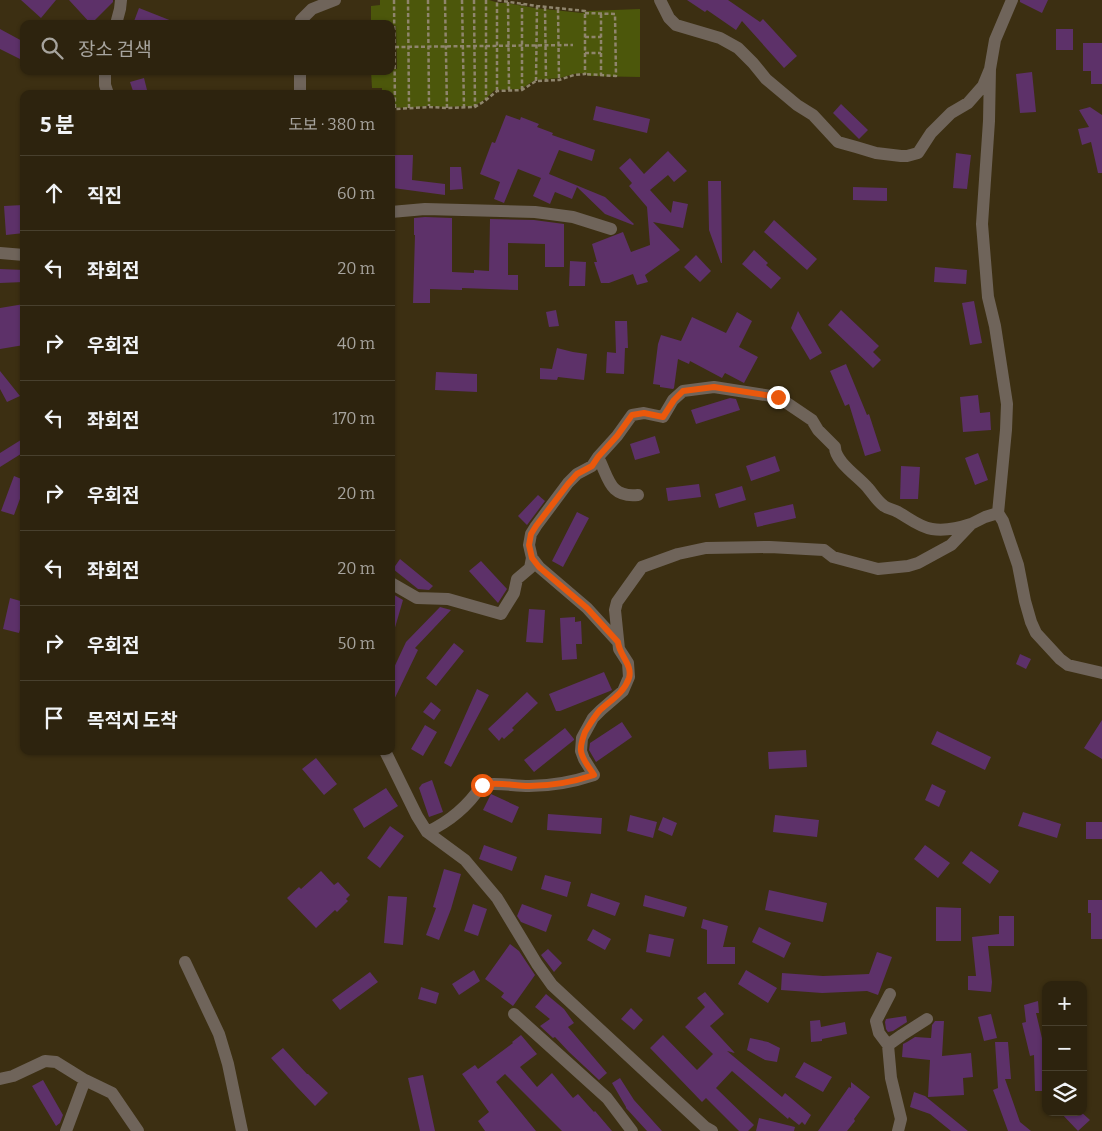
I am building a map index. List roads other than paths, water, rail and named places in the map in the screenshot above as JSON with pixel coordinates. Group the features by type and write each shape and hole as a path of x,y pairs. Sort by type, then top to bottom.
{"street":[{"path":"117,20 121,0"},
{"path":"301,20 312,9 335,0"},
{"path":"660,0 669,18 676,25 720,38 738,48 766,79 797,105 813,115 838,142 876,153 907,156 918,152 931,133 951,113 968,103 983,86 990,69"},
{"path":"1012,0 994,40 990,69 989,121 982,224 988,297 995,326 1007,404 998,513 1018,565 1025,601 1036,633 1068,666 1102,673"},
{"path":"105,75 107,90"},
{"path":"300,75 300,90"},
{"path":"395,212 426,209 535,212 573,217 611,229"},
{"path":"0,253 20,255"},
{"path":"395,585 417,598 448,599 501,614 514,593 517,579 530,568 532,558 529,545 531,534 536,526 568,484 577,474 592,466 632,415 644,413 663,417 674,400 683,391 714,387 778,397 812,420 818,430 834,447 835,453 850,472 868,488 876,500 886,508 896,510 920,526 932,529 955,529 998,513"},
{"path":"598,457 610,483 616,491 623,495 638,495"},
{"path":"428,832 455,816 472,800 482,785 490,783 529,786 552,784 573,782 594,775 581,751 582,738 593,718 623,691 629,677 628,663 619,649 615,610 616,602 642,567 678,554 706,548 770,547 824,550 833,556 878,570 918,563 951,545 971,524"},
{"path":"532,558 539,567 587,608 618,642"},
{"path":"388,755 417,816 428,832 465,860 496,898 536,964 552,985 691,1115 712,1131"},
{"path":"185,962 219,1034 228,1064 242,1131"},
{"path":"890,994 876,1021 879,1033 888,1045 891,1078 901,1119 898,1131"},
{"path":"514,1014 607,1098 632,1131"},
{"path":"888,1045 927,1019"},
{"path":"0,1079 13,1076 45,1061 56,1062 85,1080 112,1093 138,1131"},
{"path":"66,1131 85,1080"}]}
